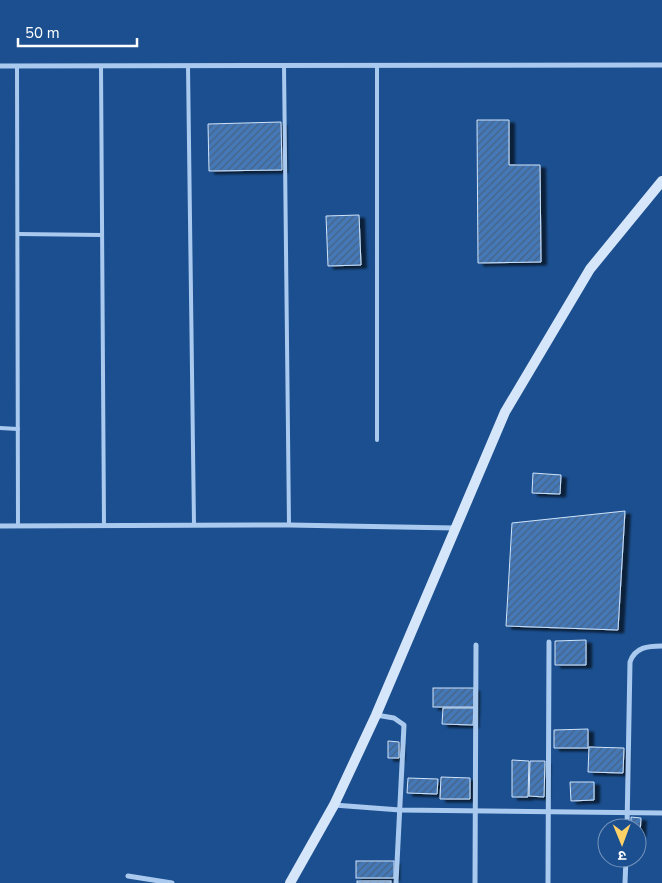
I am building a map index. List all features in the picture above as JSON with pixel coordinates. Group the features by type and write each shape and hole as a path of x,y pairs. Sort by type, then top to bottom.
{"street":[{"path":"0,66 662,65"},
{"path":"290,883 334,805 376,715 506,412 590,269 662,181"},
{"path":"0,526 289,525 456,528"},
{"path":"548,883 550,642"},
{"path":"475,883 476,644"},
{"path":"627,818 630,662 633,654 641,649 662,646"},
{"path":"376,715 394,718 404,725 396,883"},
{"path":"334,805 400,810 662,814"},
{"path":"626,868 626,883"},
{"path":"128,876 172,883"}],"lane":[{"path":"17,66 18,526"},
{"path":"101,66 104,526"},
{"path":"188,66 194,525"},
{"path":"284,66 289,525"},
{"path":"377,66 377,440"},
{"path":"18,234 102,235"},
{"path":"0,428 18,429"}],"building":[{"path":"477,120 509,120 509,165 540,165 541,262 478,263"},
{"path":"281,122 282,170 209,171 208,124"},
{"path":"359,215 361,265 328,266 326,216"},
{"path":"533,473 561,475 560,494 532,493"},
{"path":"625,511 618,630 506,626 512,523"},
{"path":"586,640 586,665 555,665 555,641"},
{"path":"433,688 474,688 474,707 433,707"},
{"path":"443,708 474,708 473,725 442,724"},
{"path":"588,729 588,748 554,748 554,730"},
{"path":"388,741 399,742 399,758 388,758"},
{"path":"589,747 624,748 623,773 588,772"},
{"path":"512,760 529,761 528,797 512,797"},
{"path":"530,761 545,761 544,797 529,796"},
{"path":"441,777 470,778 470,799 440,799"},
{"path":"408,778 438,779 437,794 407,793"},
{"path":"570,782 594,782 594,800 571,801"},
{"path":"356,861 394,861 394,878 356,878"},
{"path":"357,881 391,881 391,883 357,883"}]}
